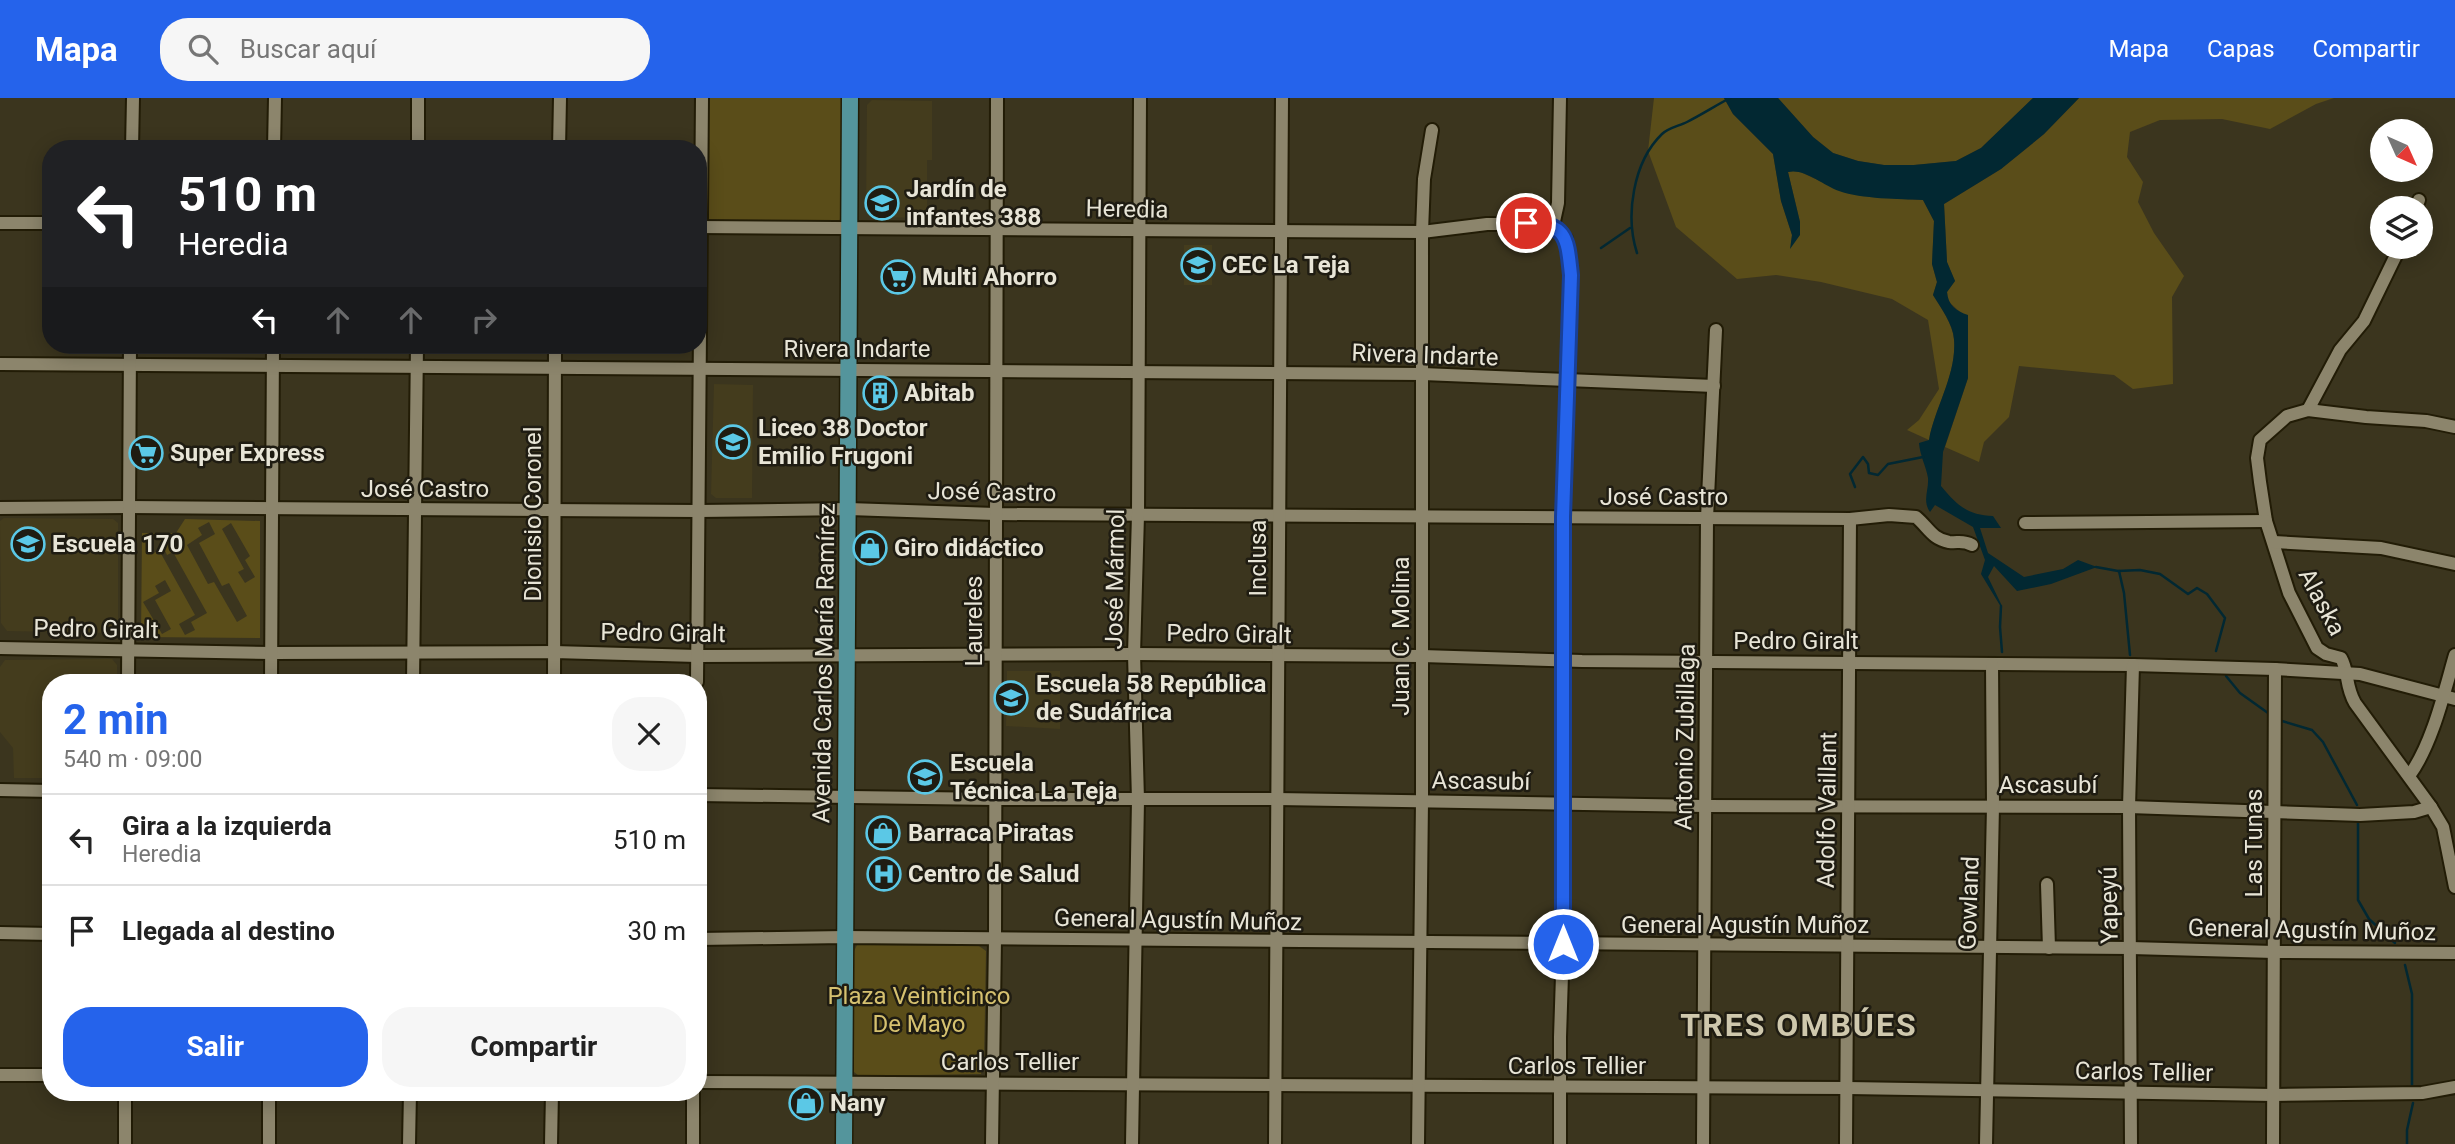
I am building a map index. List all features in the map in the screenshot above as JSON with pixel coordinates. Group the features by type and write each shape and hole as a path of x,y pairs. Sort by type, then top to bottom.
{"main road":[{"name":"Avenida Carlos María Ramírez","path":"844,1144 850,98"}],"street":[{"path":"132,140 133,98"},
{"path":"274,140 275,98"},
{"path":"418,98 418,140"},
{"path":"559,98 559,140"},
{"path":"701,140 702,98"},
{"name":"Laureles","path":"992,1144 995,939 993,799 996,98"},
{"name":"José Mármol","path":"1132,1144 1138,800 1134,654 1138,515 1140,98"},
{"name":"Inclusa","path":"1275,1144 1282,98"},
{"path":"1560,98 1558,203 1553,226 1564,235 1568,243 1571,275 1563,517 1560,1144"},
{"name":"Juan C. Molina","path":"1418,1144 1422,801 1422,232 1424,180 1429,163 1432,130"},
{"path":"0,223 42,223"},
{"name":"Heredia","path":"707,227 1422,232 1488,224 1540,223 1553,226"},
{"path":"2394,259 2364,321 2340,350 2308,410 2426,421 2455,427"},
{"name":"Antonio Zubillaga","path":"1703,1144 1707,518 1716,330"},
{"path":"128,674 130,354"},
{"path":"271,674 273,354"},
{"path":"413,674 417,354"},
{"name":"Dionisio Coronel","path":"554,674 555,354"},
{"path":"697,674 700,354"},
{"name":"Rivera Indarte","path":"0,364 1423,374 1714,386"},
{"name":"Alaska","path":"2308,410 2287,416 2260,440 2257,458 2266,522 2289,593 2314,642 2320,651 2341,658 2348,691 2355,703 2443,827 2455,887"},
{"name":"José Castro","path":"0,508 698,511 849,509 995,514 1850,519 1877,515 1910,515 1916,517 1930,534 1938,538 1950,542 1961,540 1972,545"},
{"name":"Adolfo Vaillant","path":"1846,1144 1850,519"},
{"path":"2025,523 2266,522"},
{"path":"2274,542 2381,548 2455,564"},
{"name":"Pedro Giralt","path":"0,648 271,653 554,652 697,656 1422,656 1564,660 2133,665 2275,668 2375,676 2449,697"},
{"path":"2409,776 2418,763 2449,697 2455,655"},
{"name":"Gowland","path":"1986,1144 1993,806 1992,664"},
{"name":"Yapeyú","path":"2131,1144 2129,807 2133,665"},
{"name":"Las Tunas","path":"2273,1144 2275,668"},
{"path":"0,790 42,791"},
{"name":"Ascasubí","path":"707,795 1278,799 1705,806 2129,807 2360,815 2414,812 2431,807"},
{"path":"2048,884 2049,948"},
{"path":"0,933 42,934"},
{"name":"General Agustín Muñoz","path":"707,939 845,937 2455,953"},
{"path":"0,1075 42,1075"},
{"name":"Carlos Tellier","path":"707,1082 1848,1088 2273,1094 2422,1093 2455,1087"},
{"path":"125,1101 125,1144"},
{"path":"269,1101 269,1144"},
{"path":"409,1144 410,1101"},
{"path":"551,1144 552,1101"},
{"path":"693,1101 693,1144"}],"shaded area":[{"path":"872,100 932,101 932,160 927,160 927,218 871,217 866,212 867,105"},
{"name":"CEC La Teja","path":"1184,245 1212,245 1212,285 1184,285"},
{"name":"Liceo 38 Doctor Emilio Frugoni","path":"714,384 753,385 752,498 716,498 711,494"},
{"path":"4,518 113,519 118,523 118,627 109,633 7,631 1,623 0,521"},
{"path":"112,659 117,665 117,674 42,674 42,778 14,778 13,748 0,732 0,667 5,660"},
{"path":"1007,671 1060,671 1060,729 1006,726"}],"green space":[{"path":"708,98 841,98 839,222 709,221"},
{"path":"1654,98 1724,98 1733,114 1773,154 1781,201 1792,235 1791,247 1800,222 1788,172 1797,170 1858,192 1923,200 1934,221 1932,264 1937,282 1933,295 1949,322 1954,340 1949,378 1929,440 1907,430 1919,420 1939,389 1928,320 1892,299 1821,282 1776,275 1737,279 1676,227 1648,151"},
{"path":"1778,98 2033,98 1981,148 1956,161 1884,165 1833,153 1813,137"},
{"path":"2079,98 2334,98 2316,104 2270,129 2222,119 2160,120 2130,132 2127,157 2143,182 2138,202 2154,233 2184,276 2172,297 2173,384 2133,389 2114,375 2019,366 2009,417 1984,442 1979,462 1945,447 1968,378 1960,312 1948,301 1947,292 1955,281 1947,262 1944,204 2001,169 2044,134"},
{"path":"185,519 260,521 260,638 141,637 142,533 176,533","holes":["209,522 215,534 199,543 222,586 229,583 247,616 237,622 214,582 208,584 187,545 202,535 198,528","231,523 250,556 245,560 255,577 245,583 238,572 244,569 222,529","158,536 167,555 173,552 207,613 191,622 195,630 185,635 179,624 195,615 159,550 154,553 148,542","165,580 171,591 155,600 171,629 162,634 143,602 159,593 155,586"]},
{"name":"Plaza Veinticinco De Mayo","path":"857,945 979,946 986,951 984,1062 981,1074 859,1076 854,1072 853,953"}],"water":[{"path":"1724,98 1778,98 1813,137 1833,153 1884,165 1914,165 1956,161 1981,148 2033,98 2079,98 2044,134 2001,169 1944,204 1947,262 1955,281 1947,292 1953,307 1968,315 1968,378 1943,452 1941,486 1963,508 1976,514 1993,516 2001,528 1980,528 1988,553 2024,577 2063,569 2078,560 2097,567 2051,584 2017,591 1994,566 1988,577 2001,607 1981,574 1985,560 1973,527 1935,505 1930,512 1926,504 1928,478 1919,443 1929,440 1949,378 1954,339 1949,322 1933,295 1937,282 1932,264 1934,221 1923,200 1848,194 1800,172 1788,172 1800,222 1800,235 1790,249 1792,235 1781,201 1773,154 1733,114"}],"waterway":[{"path":"1637,253 1633,238 1632,206 1638,174 1644,159 1667,130 1730,98"},
{"path":"1601,248 1630,228"},
{"path":"1855,487 1850,474 1863,457 1868,464 1869,473 1878,475 1888,464 1923,457"},
{"path":"2096,567 2160,574 2188,594 2197,588 2207,594 2225,618 2216,651"},
{"path":"2119,571 2124,593 2130,655"},
{"path":"2001,606 2002,652"},
{"path":"2226,676 2240,693 2268,713"},
{"path":"2282,721 2312,730 2323,742 2357,805"},
{"path":"2358,821 2358,900 2369,919 2395,943"},
{"path":"2405,965 2412,994 2412,1087"},
{"path":"2407,1144 2413,1103"}],"place":[{"name":"Jardín de infantes 388","path":"882,203"},
{"name":"CEC La Teja","path":"1198,265"},
{"name":"Multi Ahorro","path":"898,277"},
{"name":"Abitab","path":"880,393"},
{"name":"Liceo 38 Doctor Emilio Frugoni","path":"733,442"},
{"name":"Super Express","path":"146,453"},
{"name":"Escuela 170","path":"28,544"},
{"name":"Giro didáctico","path":"870,548"},
{"name":"Escuela 58 República de Sudáfrica","path":"1011,698"},
{"name":"Escuela Técnica La Teja","path":"925,777"},
{"name":"Barraca Piratas","path":"883,833"},
{"name":"Centro de Salud","path":"884,874"},
{"name":"Nany","path":"806,1103"}],"district":[{"name":"TRES OMBÚES","path":"1799,1025"}],"route":[{"path":"1526,223 1547,224 1564,235 1568,243 1571,275 1563,517 1563,944"}]}
